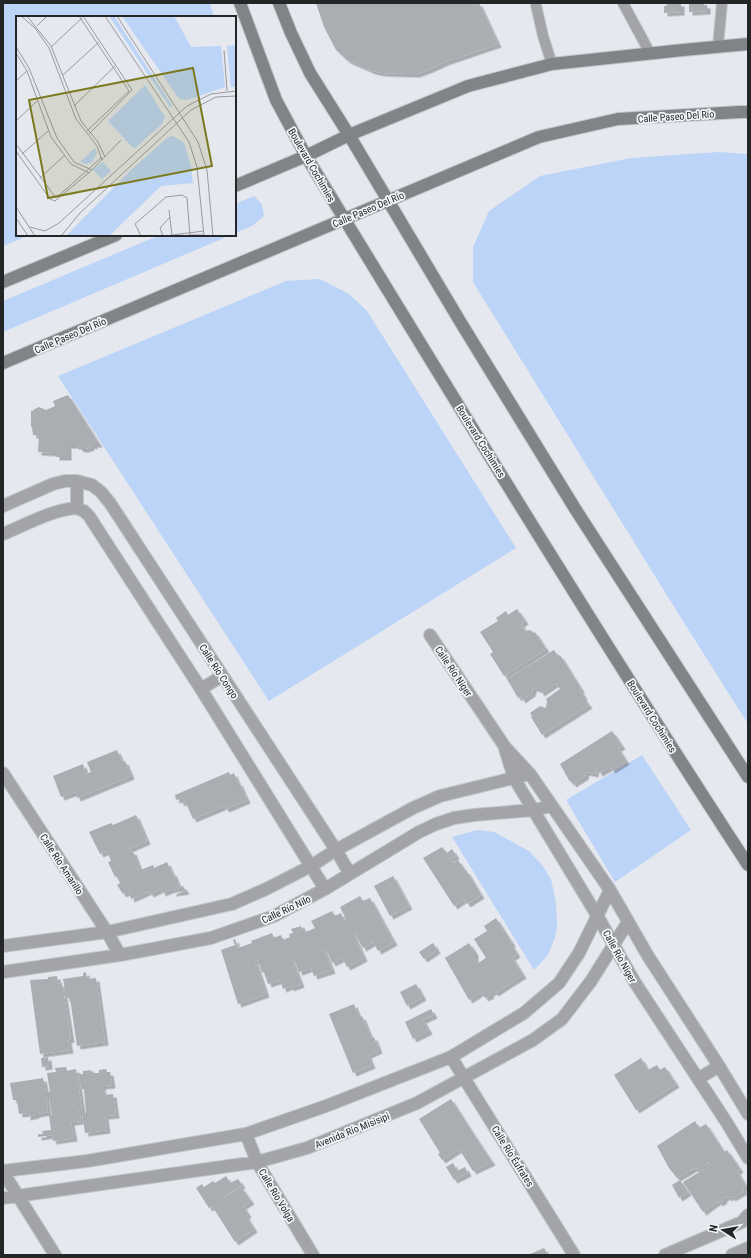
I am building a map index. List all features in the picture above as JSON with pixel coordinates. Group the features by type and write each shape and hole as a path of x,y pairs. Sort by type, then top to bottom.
{"main road":[{"name":"Boulevard Cochimies","path":"240,3 276,100 306,156 524,511 691,778 748,865"},
{"path":"280,3 291,33 310,73 350,135 461,323 570,500 748,777"},
{"path":"236,186 306,156 350,135 468,86 552,64 748,44"},
{"name":"Calle Paseo Del Río","path":"3,363 539,137 618,119 748,112"},
{"path":"3,282 114,236"}],"street":[{"path":"3,506 53,484 65,481 77,481 77,508"},
{"name":"Calle Río Congo","path":"77,481 92,485 101,492 110,503 336,850 350,874"},
{"path":"3,534 57,511 68,508 77,508 84,511 89,516 201,689 325,889"},
{"name":"Calle Río Niger","path":"430,635 505,747 530,774 610,890 648,956 748,1114"},
{"path":"201,689 222,676"},
{"name":"Calle Río Niger","path":"505,747 514,778 598,916 634,981 727,1123 748,1158"},
{"name":"Calle Río Amarillo","path":"3,773 107,932 120,955"},
{"path":"3,946 107,932 232,904 266,889 311,866 336,850 413,808 440,796 530,774"},
{"name":"Calle Río Nilo","path":"3,972 120,955 211,938 274,916 325,889 419,832 436,824 454,818 533,810 552,806"},
{"path":"55,1255 3,1172 87,1161 246,1134 326,1106 451,1056 524,1013 559,983 579,953 610,890"},
{"name":"Avenida Río Misisipi","path":"3,1198 257,1162 314,1145 417,1104 533,1040 562,1019 591,981 628,922"},
{"name":"Calle Río Éufrates","path":"451,1056 574,1255"},
{"path":"698,1079 719,1066"},
{"name":"Calle Río Volga","path":"246,1134 257,1162 313,1255"},
{"path":"665,1255 742,1222 748,1215"},
{"path":"732,1255 748,1248"}],"lane":[{"path":"623,3 650,53"},
{"path":"718,46 722,3"},
{"path":"536,5 543,36 552,64"}],"shaded area":[{"path":"3,3 210,3 214,16 16,16 16,236 28,236 3,246"},
{"path":"719,152 748,154 748,724 473,282 473,247 489,211 540,176 631,158"},
{"path":"254,196 262,204 264,216 252,226 236,233 236,204"},
{"path":"158,236 229,236 3,332 3,301"},
{"path":"320,279 349,294 367,311 516,548 269,701 58,376 286,281"},
{"path":"642,755 691,830 615,882 566,800"},
{"path":"477,830 494,832 529,851 542,865 551,879 556,903 557,928 548,955 534,970 452,837"}],"building":[{"path":"316,3 479,3 498,44 445,62 416,74 382,73 372,71 347,60 336,50 324,27"},
{"path":"666,3 681,3 681,12 664,13 664,6 667,6"},
{"path":"689,3 704,3 704,5 707,5 707,11 689,12"},
{"path":"68,395 99,444 94,444 94,446 91,445 91,447 85,449 81,449 75,445 68,445 68,457 56,457 56,453 38,452 39,435 33,435 31,427 31,411 39,407 46,410 55,406 53,401"},
{"path":"517,609 525,621 521,624 525,631 530,630 534,633 535,632 546,649 504,676 490,654 493,652 480,632 498,621 496,618 506,611 508,615"},
{"path":"554,650 558,656 560,655 589,705 542,735 530,713 540,706 546,708 546,699 560,689 556,683 541,693 539,689 533,688 532,693 522,700 520,696 518,698 507,679"},
{"path":"612,731 622,746 618,748 626,761 612,770 610,767 599,773 596,767 595,774 586,772 585,776 573,784 571,781 570,782 560,764"},
{"path":"117,750 122,762 125,761 131,776 77,798 75,792 61,797 53,776 83,764 86,774 91,772 87,762"},
{"path":"229,772 230,775 234,773 247,800 226,809 224,806 193,819 185,801 181,803 179,799 176,800 175,795"},
{"path":"136,815 147,841 129,849 130,852 133,851 139,867 137,868 138,871 153,865 154,868 167,862 179,886 162,893 161,889 150,894 149,891 131,899 129,891 123,894 117,885 120,883 117,876 115,877 108,862 111,861 107,851 100,854 89,832 111,823 113,825"},
{"path":"442,847 447,853 452,849 456,856 450,859 453,863 458,860 481,895 467,904 464,899 454,906 423,858"},
{"path":"393,876 409,906 390,916 374,886"},
{"path":"183,886 186,891 173,893 173,891"},
{"path":"360,896 363,901 370,898 394,942 378,951 373,942 363,948 355,934 354,935 364,958 347,967 342,958 332,963 326,949 324,950 332,970 314,976 311,968 299,972 294,959 292,960 301,984 283,989 280,980 268,984 264,972 262,973 258,960 255,961 266,994 238,1004 221,950 235,945 233,940 235,939 238,948 272,933 274,938 281,935 285,941 285,939 290,937 289,934 293,933 291,929 301,926 302,929 304,927 306,932 315,928 311,921 332,911 335,916 341,913 344,920 346,919 340,907"},
{"path":"496,918 512,943 511,944 517,954 512,957 523,975 495,993 494,991 490,993 491,995 485,998 481,992 469,1000 445,958 469,943 475,952 475,958 478,963 486,958 474,939 487,931 484,926"},
{"path":"433,943 437,950 424,959 419,952"},
{"path":"86,972 87,979 96,978 105,1042 77,1046 70,998 66,998 63,979 83,976 83,973"},
{"path":"57,976 58,984 62,983 71,1039 68,1040 70,1050 40,1054 30,980 48,979 48,977"},
{"path":"416,984 423,997 407,1006 400,992"},
{"path":"354,1004 359,1017 362,1016 371,1038 374,1037 379,1050 368,1055 372,1065 353,1073 329,1014"},
{"path":"431,1009 434,1015 423,1020 429,1031 413,1039 405,1022"},
{"path":"48,1057 49,1066 42,1067 41,1058"},
{"path":"641,1058 648,1070 657,1065 660,1070 665,1067 676,1084 636,1110 614,1075"},
{"path":"66,1067 67,1071 76,1069 82,1110 79,1110 81,1121 71,1122 74,1138 53,1141 52,1135 38,1137 38,1134 43,1134 42,1131 51,1130 49,1115 52,1115 49,1097 46,1097 48,1112 27,1117 27,1113 19,1114 17,1100 13,1100 10,1083 43,1078 46,1092 50,1092 47,1073 56,1072 55,1068"},
{"path":"106,1069 107,1072 110,1072 112,1085 102,1086 103,1091 105,1095 113,1094 116,1115 105,1116 107,1130 85,1133 82,1113 86,1113 84,1089 81,1089 79,1074 83,1074 83,1071 91,1070 91,1072 93,1071 94,1073 99,1073 99,1070"},
{"path":"451,1099 492,1162 473,1171 459,1149 442,1160 438,1154 440,1153 419,1119"},
{"path":"695,1121 699,1128 706,1124 724,1152 727,1150 740,1169 737,1171 746,1186 743,1188 744,1191 732,1198 731,1196 728,1198 727,1196 723,1199 724,1200 719,1203 718,1201 703,1212 683,1182 711,1165 709,1162 696,1170 694,1168 677,1178 669,1168 657,1146"},
{"path":"453,1163 457,1171 465,1167 468,1173 454,1180 446,1167"},
{"path":"226,1176 230,1183 238,1179 242,1185 225,1197 241,1187 251,1201 243,1206 248,1214 246,1216 254,1229 235,1242 212,1206 209,1208 196,1188 202,1184 204,1187 213,1181 215,1183"},
{"path":"680,1180 688,1192 679,1198 672,1185"},
{"path":"544,1248 548,1255 528,1255"}]}
